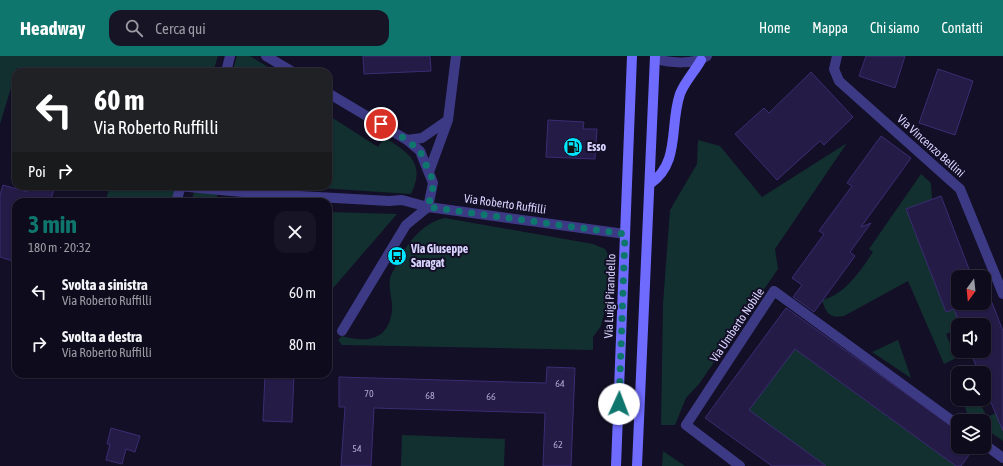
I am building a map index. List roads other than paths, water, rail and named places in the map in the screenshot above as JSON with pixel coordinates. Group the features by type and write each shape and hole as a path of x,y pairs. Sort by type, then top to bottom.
{"main road":[{"name":"Via Luigi Pirandello","path":"616,466 632,56"},
{"path":"638,466 655,57"},
{"path":"650,184 669,163 673,147 675,113 681,93 704,58"}],"street":[{"path":"227,68 230,56"},
{"path":"266,56 286,68"},
{"path":"429,172 448,120 456,56"},
{"name":"Via Vincenzo Bellini","path":"837,56 834,69 839,81 960,189 1003,294"},
{"path":"655,57 668,62 704,58"},
{"path":"332,95 407,140 420,151 434,183 428,207 406,225 342,331"},
{"path":"407,140 422,138 448,120"},
{"path":"235,190 374,200 402,200 428,207"},
{"name":"Via Roberto Ruffilli","path":"428,207 625,234"},
{"name":"Via Umberto Nobile","path":"740,466 686,425 774,291 951,420"},
{"path":"991,449 1003,458"}],"place":[{"name":"Esso","path":"573,147"},
{"name":"Via Giuseppe Saragat","path":"397,256"}]}
